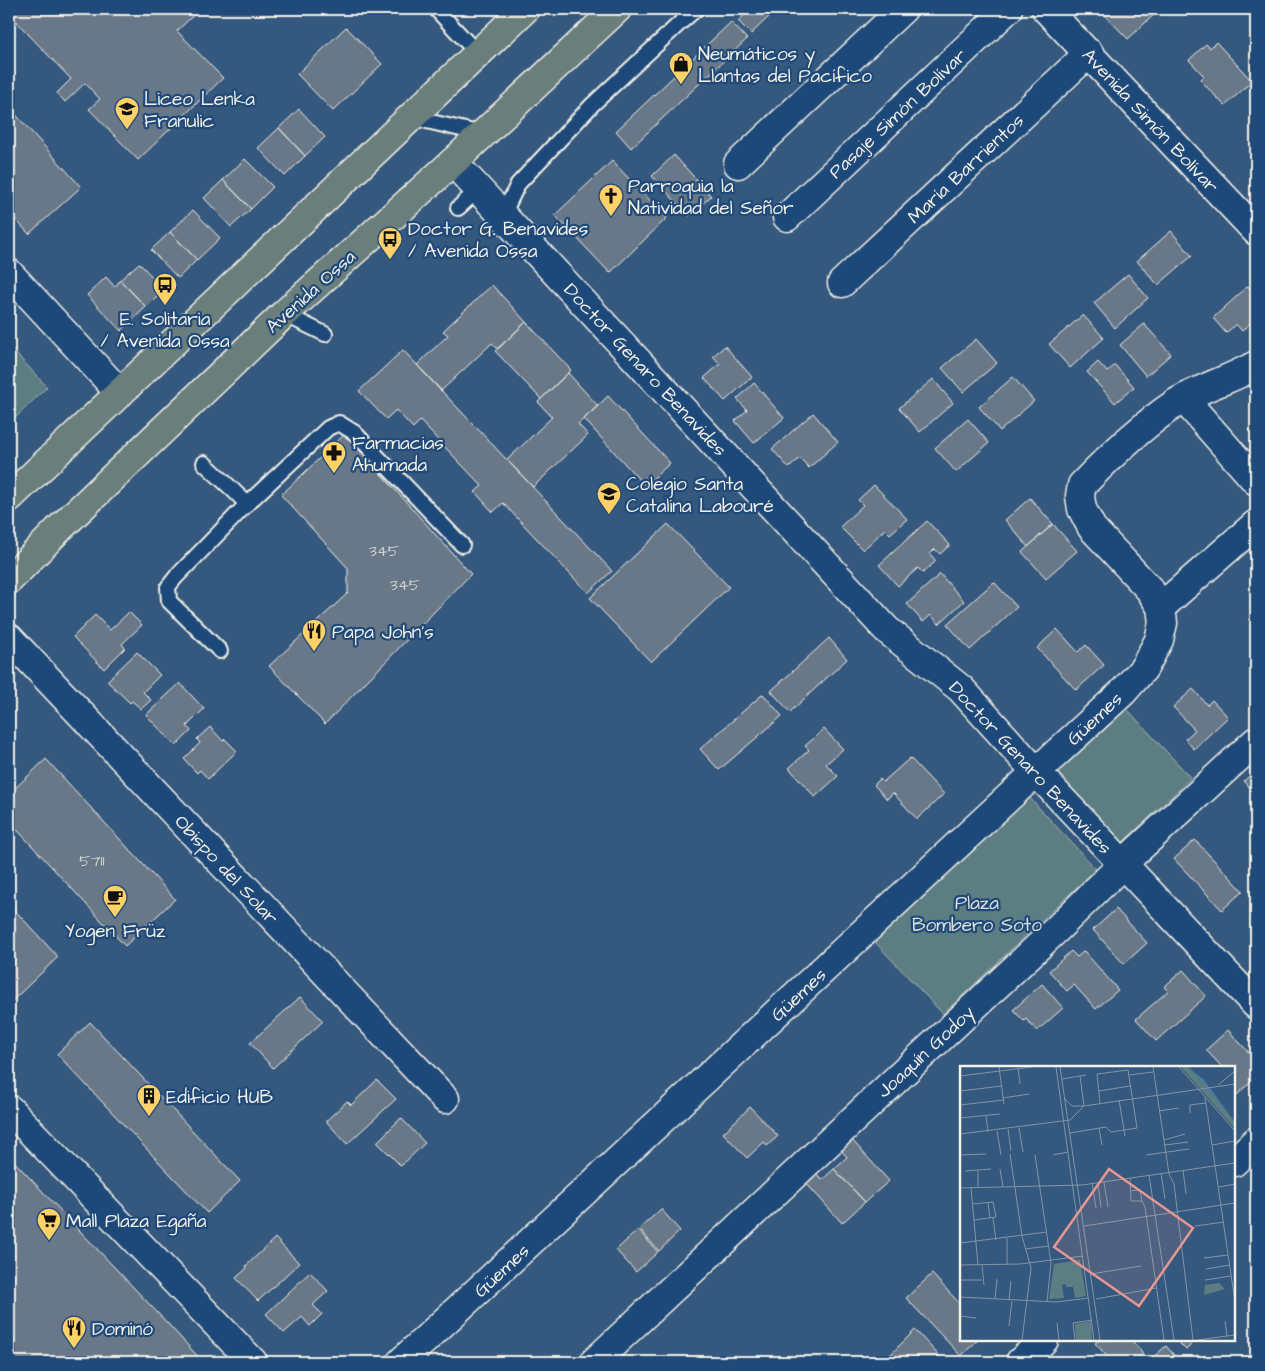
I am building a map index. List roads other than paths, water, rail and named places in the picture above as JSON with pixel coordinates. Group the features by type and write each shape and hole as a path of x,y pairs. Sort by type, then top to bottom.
{"main road":[{"path":"9,498 524,9"},
{"name":"Avenida Ossa","path":"9,580 284,314 453,162 617,9"}],"street":[{"path":"738,164 903,9"},
{"name":"Pasaje Simón Bolívar","path":"787,217 1008,9"},
{"name":"Avenida Simón Bolívar","path":"1046,9 1256,231"},
{"name":"María Barrientos","path":"842,283 1089,53"},
{"name":"Doctor Genaro Benavides","path":"453,162 887,630 961,689 1036,772 1256,1005"},
{"path":"9,273 120,394"},
{"path":"1256,365 1184,399 1146,425 1092,474 1082,485 1080,496 1082,509 1092,528 1150,590 1161,607 1256,524"},
{"path":"1184,399 1256,481"},
{"name":"Güemes","path":"401,1362 1122,692 1144,668 1159,640 1163,623 1161,607"},
{"name":"Obispo del Solar","path":"9,638 445,1099"},
{"name":"Joaquín Godoy","path":"594,1362 1256,741"},
{"path":"9,1109 253,1362"},
{"path":"1235,1161 1256,1141"},
{"path":"1020,1362 1043,1341"}],"lane":[{"path":"436,9 477,53"},
{"path":"503,215 518,184 592,105 696,9"},
{"path":"409,117 482,134"},
{"path":"458,208 479,188"},
{"path":"284,314 325,334"},
{"path":"220,651 169,601 168,587 247,504 328,428 339,423 355,433 462,545"},
{"path":"204,462 247,504"}],"place":[{"name":"Neumáticos y Llantas del Pacífico","path":"681,85"},
{"name":"Liceo Lenka Franulic","path":"127,130"},
{"name":"Parroquia la Natividad del Señor","path":"611,217"},
{"name":"Doctor G. Benavides / Avenida Ossa","path":"390,260"},
{"name":"E. Solitaria / Avenida Ossa","path":"165,306"},
{"name":"Farmacias Ahumada","path":"334,474"},
{"name":"Colegio Santa Catalina Labouré","path":"609,515"},
{"name":"Papa John's","path":"314,652"},
{"name":"Yogen Früz","path":"115,918"},
{"name":"Edificio HUB","path":"149,1117"},
{"name":"Mall Plaza Egaña","path":"49,1241"},
{"name":"Dominó","path":"74,1349"}],"park label":[{"name":"Plaza Bombero Soto","path":"977,913"}]}
